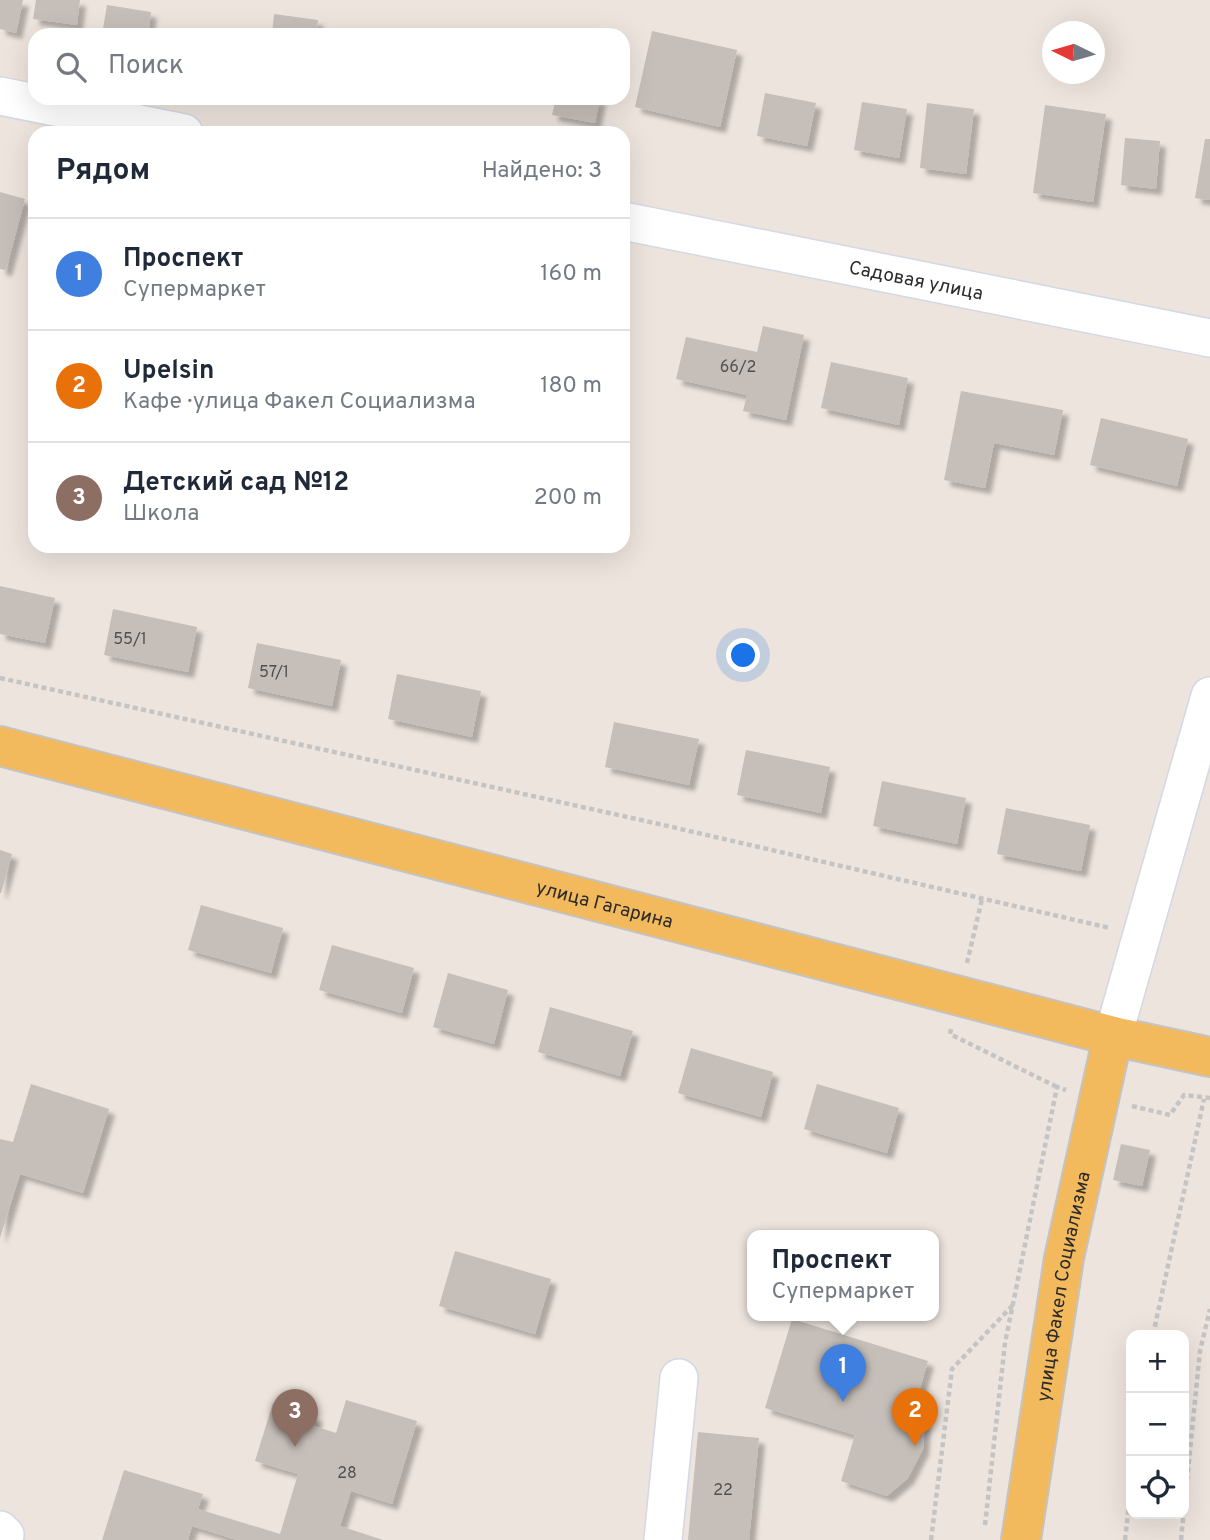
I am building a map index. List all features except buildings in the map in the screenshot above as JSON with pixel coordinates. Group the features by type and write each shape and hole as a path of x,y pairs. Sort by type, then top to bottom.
{"main road":[{"name":"улица Гагарина","path":"0,746 1114,1036 1210,1057"},
{"name":"улица Факел Социализма","path":"1021,1540 1064,1258 1114,1036"}],"lane":[{"path":"0,96 28,102"},
{"path":"45,105 149,126"},
{"name":"Садовая улица","path":"630,222 1210,338"},
{"path":"1114,1036 1210,696"},
{"path":"663,1540 679,1378"},
{"path":"0,1530 5,1535 4,1540"}],"path":[{"path":"0,678 659,824 1142,936"},
{"path":"950,1034 1057,1087"},
{"path":"1154,1330 1204,1099"},
{"path":"931,1540 952,1369 1013,1304"},
{"path":"1181,1540 1200,1351 1210,1309"},
{"path":"1125,1540 1127,1519"}],"place":[{"name":"Проспект","path":"843,1402"},
{"name":"Upelsin","path":"915,1446"},
{"name":"Детский сад №12","path":"295,1447"}]}
